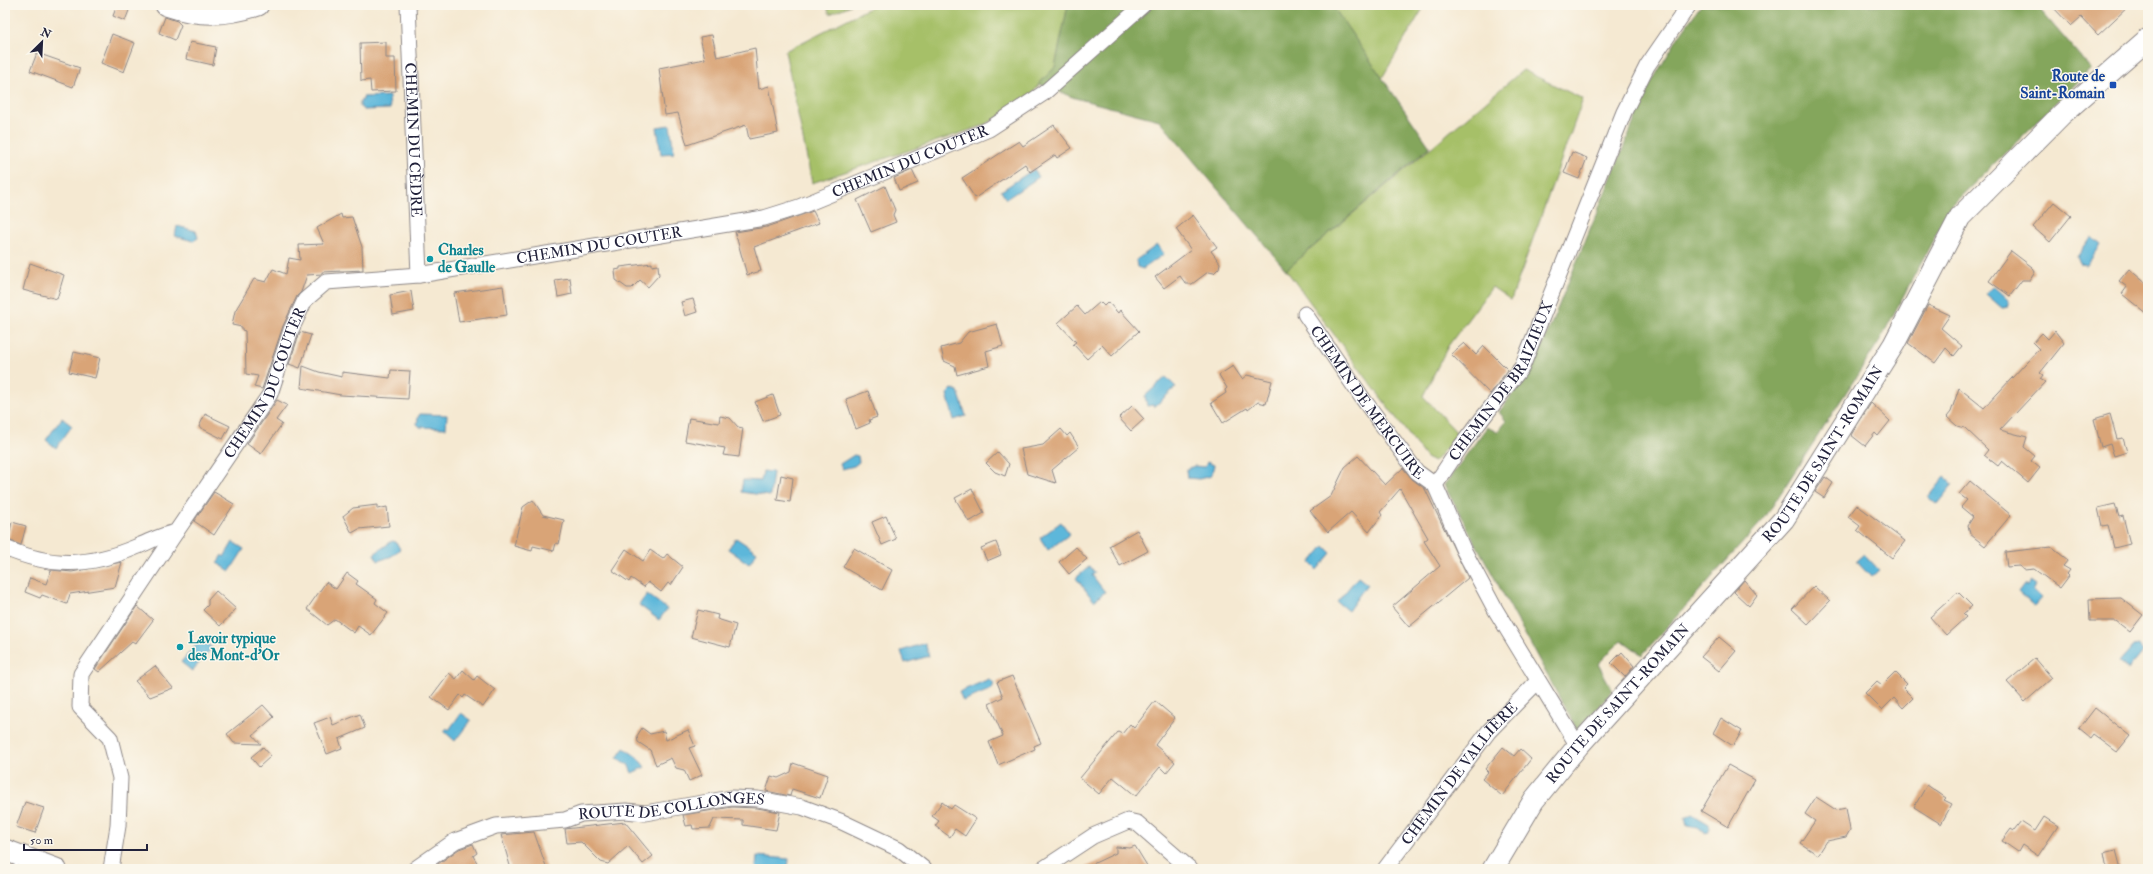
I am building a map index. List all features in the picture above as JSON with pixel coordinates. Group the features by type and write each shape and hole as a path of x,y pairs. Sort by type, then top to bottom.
{"main road":[{"path":"166,5 186,11 219,15 258,5"},
{"name":"ROUTE DE SAINT-ROMAIN","path":"1493,869 1534,800 1578,746 1784,519 1894,344 1960,217 2062,114 2148,39"},
{"path":"5,850 56,869"}],"street":[{"name":"CHEMIN DU CÈDRE","path":"408,5 419,275"},
{"name":"CHEMIN DE BRAIZIEUX","path":"1435,485 1461,446 1522,367 1624,112 1648,66 1689,5"},
{"name":"CHEMIN DU COUTER","path":"111,869 118,826 120,778 110,738 80,707 81,674 270,394 290,330 304,300 326,282 419,275 764,218 799,207 989,129 1044,93 1143,6"},
{"name":"CHEMIN DE MERCUIRE","path":"1305,314 1363,399 1417,472 1435,485"},
{"path":"1435,485 1463,549 1538,681 1578,746"},
{"path":"5,548 28,558 54,562 94,562 137,547 160,535 176,532"},
{"name":"CHEMIN DE VALLIÈRE","path":"1385,869 1489,731 1538,681"},
{"name":"ROUTE DE COLLONGES","path":"415,869 455,841 496,826 564,820 581,814 626,811 645,813 731,798 758,800 802,807 840,821 899,848 924,869"},
{"path":"1043,869 1093,836 1128,821 1137,823 1190,869"}],"green space":[{"path":"826,5 851,5 830,14"},
{"path":"875,5 1068,5 1055,67 1039,84 1030,98 985,125 812,183 785,51"},
{"path":"1068,5 1332,5 1430,147 1286,270 1159,120 1075,98 1039,84 1055,67"},
{"path":"1332,5 1425,5 1382,78"},
{"path":"1701,5 2036,5 2091,69 1951,206 1880,340 1764,519 1642,655 1622,640 1598,664 1613,691 1577,730 1444,485 1487,427 1497,432 1506,421 1499,412 1534,366 1652,81 1679,36"},
{"path":"1523,70 1583,99 1511,300 1492,287 1448,346 1423,396 1458,434 1434,462 1426,458 1286,270"}],"water":[{"path":"389,96 390,109 364,110 360,107 360,101 363,100 363,97"},
{"path":"670,125 674,153 661,154 657,127"},
{"path":"1034,169 1039,177 1006,199 1001,191"},
{"path":"177,226 196,231 198,238 193,241 175,236"},
{"path":"2091,237 2101,245 2087,265 2080,264 2077,257"},
{"path":"1157,245 1164,254 1143,269 1137,267 1136,260"},
{"path":"1994,286 2009,300 2007,307 2002,308 1986,294"},
{"path":"1166,377 1176,387 1154,407 1153,405 1147,406 1145,396"},
{"path":"952,389 958,391 966,416 954,420 947,394"},
{"path":"420,414 447,415 446,428 420,427 417,424"},
{"path":"62,418 72,426 56,448 46,440"},
{"path":"854,455 858,456 859,462 854,466 842,469 840,464"},
{"path":"1207,462 1214,465 1211,476 1199,479 1187,478 1186,470 1194,466 1205,467"},
{"path":"763,471 773,472 770,496 741,492 743,480 761,481"},
{"path":"1945,477 1953,484 1937,504 1929,497"},
{"path":"1061,522 1070,534 1048,550 1040,538"},
{"path":"736,538 757,552 749,564 728,549"},
{"path":"392,541 396,542 400,549 392,556 378,561 374,554"},
{"path":"233,542 244,549 230,571 217,563 222,555 224,557"},
{"path":"1324,546 1331,553 1317,570 1310,563"},
{"path":"1864,554 1879,570 1871,577 1856,561"},
{"path":"1090,566 1095,573 1092,575 1105,592 1094,601 1076,578"},
{"path":"1358,577 1367,584 1348,611 1337,602"},
{"path":"2030,582 2036,586 2033,591 2041,598 2034,606 2018,592 2024,584 2027,586"},
{"path":"647,594 667,609 659,620 639,605"},
{"path":"202,639 212,648 192,671 181,662"},
{"path":"925,643 929,656 905,663 901,651"},
{"path":"2139,645 2143,652 2128,670 2119,663 2134,646"},
{"path":"989,679 994,683 992,689 963,701 959,692"},
{"path":"461,713 471,720 455,741 444,731 447,728 449,730"},
{"path":"624,748 637,757 645,767 632,773 628,764 617,758"},
{"path":"1692,814 1709,824 1709,832 1704,833 1698,828 1687,826 1685,818"},
{"path":"757,856 789,859 788,869 758,869 756,867"}],"building":[{"path":"117,5 131,5 125,21 113,16"},
{"path":"2051,5 2130,5 2098,35 2081,17 2071,26"},
{"path":"165,17 177,21 181,25 175,40 159,33"},
{"path":"112,34 135,43 124,72 101,63"},
{"path":"712,35 717,57 755,48 759,89 769,86 778,133 749,139 746,125 687,145 678,113 665,115 659,68 705,59 700,37"},
{"path":"190,42 216,47 213,65 186,59"},
{"path":"386,42 386,58 395,58 396,91 371,92 370,80 361,81 360,43"},
{"path":"37,53 80,68 73,87 30,71"},
{"path":"1054,125 1072,148 1057,158 1055,155 1030,172 1025,164 975,198 962,178 1019,141 1023,146"},
{"path":"1572,152 1587,158 1579,179 1564,173"},
{"path":"912,170 918,183 899,191 894,178"},
{"path":"885,186 895,210 893,215 896,222 871,232 857,200"},
{"path":"2054,202 2071,216 2050,242 2033,227"},
{"path":"813,211 819,223 754,247 761,271 747,275 735,232 767,227"},
{"path":"341,214 342,218 352,217 362,247 363,270 322,272 322,274 307,275 301,292 297,296 283,326 262,389 254,387 258,376 246,374 245,331 242,330 242,327 232,325 235,311 254,279 266,282 273,269 286,274 289,258 300,260 299,245 324,244 317,228"},
{"path":"1193,215 1217,247 1211,251 1220,263 1219,268 1214,273 1208,272 1192,284 1186,284 1180,276 1164,288 1155,277 1191,250 1176,229"},
{"path":"2011,251 2032,267 2035,272 2030,280 2022,280 2010,296 1989,281"},
{"path":"30,263 64,275 57,299 23,290"},
{"path":"652,263 652,266 658,265 659,275 648,287 640,280 632,288 627,288 616,280 615,270 620,269 620,267"},
{"path":"2129,269 2148,285 2148,315 2122,294 2127,287 2119,281"},
{"path":"570,278 572,294 558,297 555,280"},
{"path":"503,286 507,315 459,322 454,293"},
{"path":"411,291 414,311 393,315 390,295"},
{"path":"693,299 697,312 685,316 681,302"},
{"path":"1100,302 1104,306 1108,302 1118,313 1120,310 1139,331 1112,356 1102,345 1087,359 1073,344 1076,342 1058,323 1077,306 1085,315"},
{"path":"1928,305 1950,315 1941,328 1962,346 1954,356 1946,348 1935,363 1908,343"},
{"path":"997,324 1003,346 986,351 989,366 957,375 955,366 944,361 941,348 959,343 968,332"},
{"path":"2055,331 2064,343 2040,373 2043,375 2040,379 2045,382 2000,430 2027,437 2024,447 2035,456 2031,461 2040,468 2028,483 2002,461 1998,466 1984,455 1988,450 1965,428 1957,426 1947,417 1951,412 1959,388 1984,408 2039,349 2033,343 2042,333 2048,339"},
{"path":"300,332 311,335 300,368 289,364"},
{"path":"1464,343 1476,355 1484,346 1508,370 1490,394 1451,354"},
{"path":"74,352 100,358 95,378 69,372"},
{"path":"303,366 319,372 342,377 342,372 390,378 391,370 410,371 408,399 341,395 301,388"},
{"path":"1233,366 1242,379 1247,375 1272,381 1266,404 1258,402 1248,410 1247,408 1223,423 1211,403 1226,393 1225,390 1227,388 1219,375"},
{"path":"868,391 877,417 869,420 870,423 856,429 846,399"},
{"path":"773,395 780,415 763,421 755,402"},
{"path":"277,400 287,405 276,420 282,424 261,454 247,444"},
{"path":"1871,403 1890,421 1878,436 1875,433 1865,446 1851,435"},
{"path":"1132,406 1144,419 1131,431 1119,418"},
{"path":"205,414 230,426 223,439 199,427"},
{"path":"2110,414 2117,439 2123,438 2127,452 2114,456 2110,444 2101,447 2094,419"},
{"path":"720,416 730,418 738,427 743,428 739,457 723,455 725,448 685,441 689,418 719,423"},
{"path":"1061,429 1067,436 1070,433 1079,447 1052,470 1056,483 1027,474 1021,449 1043,445"},
{"path":"998,452 1009,464 1005,476 995,472 986,463"},
{"path":"1358,456 1385,485 1403,468 1412,479 1425,489 1468,578 1409,627 1392,607 1440,566 1424,541 1428,538 1400,489 1380,512 1382,515 1369,532 1351,512 1328,532 1310,511 1331,496 1345,467"},
{"path":"781,475 793,478 790,502 777,500"},
{"path":"1825,477 1833,483 1824,498 1815,492"},
{"path":"1970,481 2011,515 1985,546 1970,534 1968,525 1973,517 1961,507 1967,500 1959,494"},
{"path":"972,489 984,513 969,522 955,498"},
{"path":"214,492 234,504 214,535 194,521"},
{"path":"533,500 543,515 564,520 559,544 556,543 554,551 533,546 532,551 514,546 523,507"},
{"path":"2115,504 2119,517 2123,516 2130,544 2114,548 2108,525 2102,526 2098,508"},
{"path":"377,505 377,509 387,507 389,526 359,529 352,533 343,516 353,508"},
{"path":"1857,505 1905,541 1892,558 1857,530 1860,526 1848,517"},
{"path":"886,516 896,539 882,545 872,522"},
{"path":"12,522 26,526 21,545 8,540"},
{"path":"1137,530 1148,551 1120,566 1109,546"},
{"path":"996,542 1001,555 987,561 981,548"},
{"path":"1076,547 1087,559 1069,574 1059,562"},
{"path":"2051,547 2068,560 2063,566 2070,570 2067,574 2069,576 2060,588 2034,569 2024,570 2019,566 2007,567 2005,552"},
{"path":"854,548 892,570 882,590 843,567"},
{"path":"626,549 643,561 650,550 663,559 667,554 683,567 671,585 668,583 661,592 648,582 644,587 631,578 629,582 612,570"},
{"path":"122,562 115,587 70,594 67,604 42,595 40,598 25,592 30,578 46,584 51,570 72,572"},
{"path":"347,573 358,581 356,584 377,599 375,603 388,613 371,635 358,626 354,633 335,619 327,625 307,609 326,582 336,589"},
{"path":"1744,580 1757,595 1749,606 1734,592"},
{"path":"1814,586 1830,601 1808,624 1792,609"},
{"path":"216,591 236,609 220,626 203,610 208,605 208,600"},
{"path":"1958,592 1972,606 1963,614 1966,617 1946,635 1930,617"},
{"path":"2121,598 2143,615 2130,632 2116,621 2090,621 2089,599"},
{"path":"137,606 153,620 135,644 132,642 99,672 95,669"},
{"path":"698,610 718,615 717,619 736,625 730,647 691,637"},
{"path":"1719,637 1736,651 1719,671 1701,657"},
{"path":"1622,652 1634,666 1625,677 1611,663"},
{"path":"2035,658 2052,678 2025,702 2007,682"},
{"path":"155,666 173,688 150,697 135,681"},
{"path":"463,670 474,680 477,676 495,690 483,707 465,695 463,698 460,695 449,710 431,697 449,673 456,679"},
{"path":"1895,672 1907,684 1903,688 1913,698 1903,708 1894,698 1882,710 1865,693 1877,681 1882,685"},
{"path":"1012,676 1041,743 1034,746 1035,749 998,765 989,742 1003,736 989,704 1003,697 997,682"},
{"path":"1155,701 1175,718 1155,745 1175,762 1166,773 1160,767 1136,796 1113,777 1099,794 1080,778 1118,732 1122,734 1130,724 1134,728"},
{"path":"263,705 274,717 253,735 261,744 234,743 227,734"},
{"path":"2095,708 2130,736 2117,752 2093,734 2090,738 2079,729"},
{"path":"360,714 365,728 339,739 342,748 327,754 314,723 330,717 333,725"},
{"path":"1721,718 1742,731 1733,746 1713,733"},
{"path":"642,728 650,734 664,731 666,740 688,730 695,746 689,748 702,775 689,781 684,770 676,768 671,758 656,765 650,750 638,742 637,736"},
{"path":"263,747 271,756 259,767 251,757"},
{"path":"1503,747 1514,756 1520,749 1531,759 1502,796 1482,779 1488,772 1485,769"},
{"path":"793,763 828,775 820,798 792,789 790,796 766,791 771,776 778,778 791,772"},
{"path":"1728,765 1755,780 1728,827 1701,811"},
{"path":"1927,785 1946,798 1944,800 1952,804 1941,824 1914,807"},
{"path":"1816,797 1836,810 1846,808 1850,830 1846,837 1827,841 1818,855 1800,843 1815,821 1805,814"},
{"path":"25,802 44,808 35,833 16,827"},
{"path":"942,802 951,809 954,805 976,819 965,836 955,829 950,837 935,826 939,821 932,816"},
{"path":"732,807 757,808 780,812 776,830 743,825 743,820 714,819 710,828 693,829 692,825 686,826 683,815"},
{"path":"2044,817 2058,826 2038,856 2022,845 2018,852 2002,841 2011,829 2014,831 2021,822 2035,831"},
{"path":"625,822 653,856 643,864 628,846 608,864 601,862 581,842 567,843 565,829"},
{"path":"534,832 547,869 511,869 501,835"},
{"path":"473,844 477,853 473,856 481,869 431,869 459,849"},
{"path":"1135,846 1149,869 1082,869 1116,853 1116,847 1130,848"},
{"path":"2116,850 2121,869 2107,869 2104,853"}],"place":[{"name":"Route de Saint-Romain","path":"2113,85"},
{"name":"Charles de Gaulle","path":"430,259"},
{"name":"Lavoir typique des Mont-d'Or","path":"180,647"}]}
